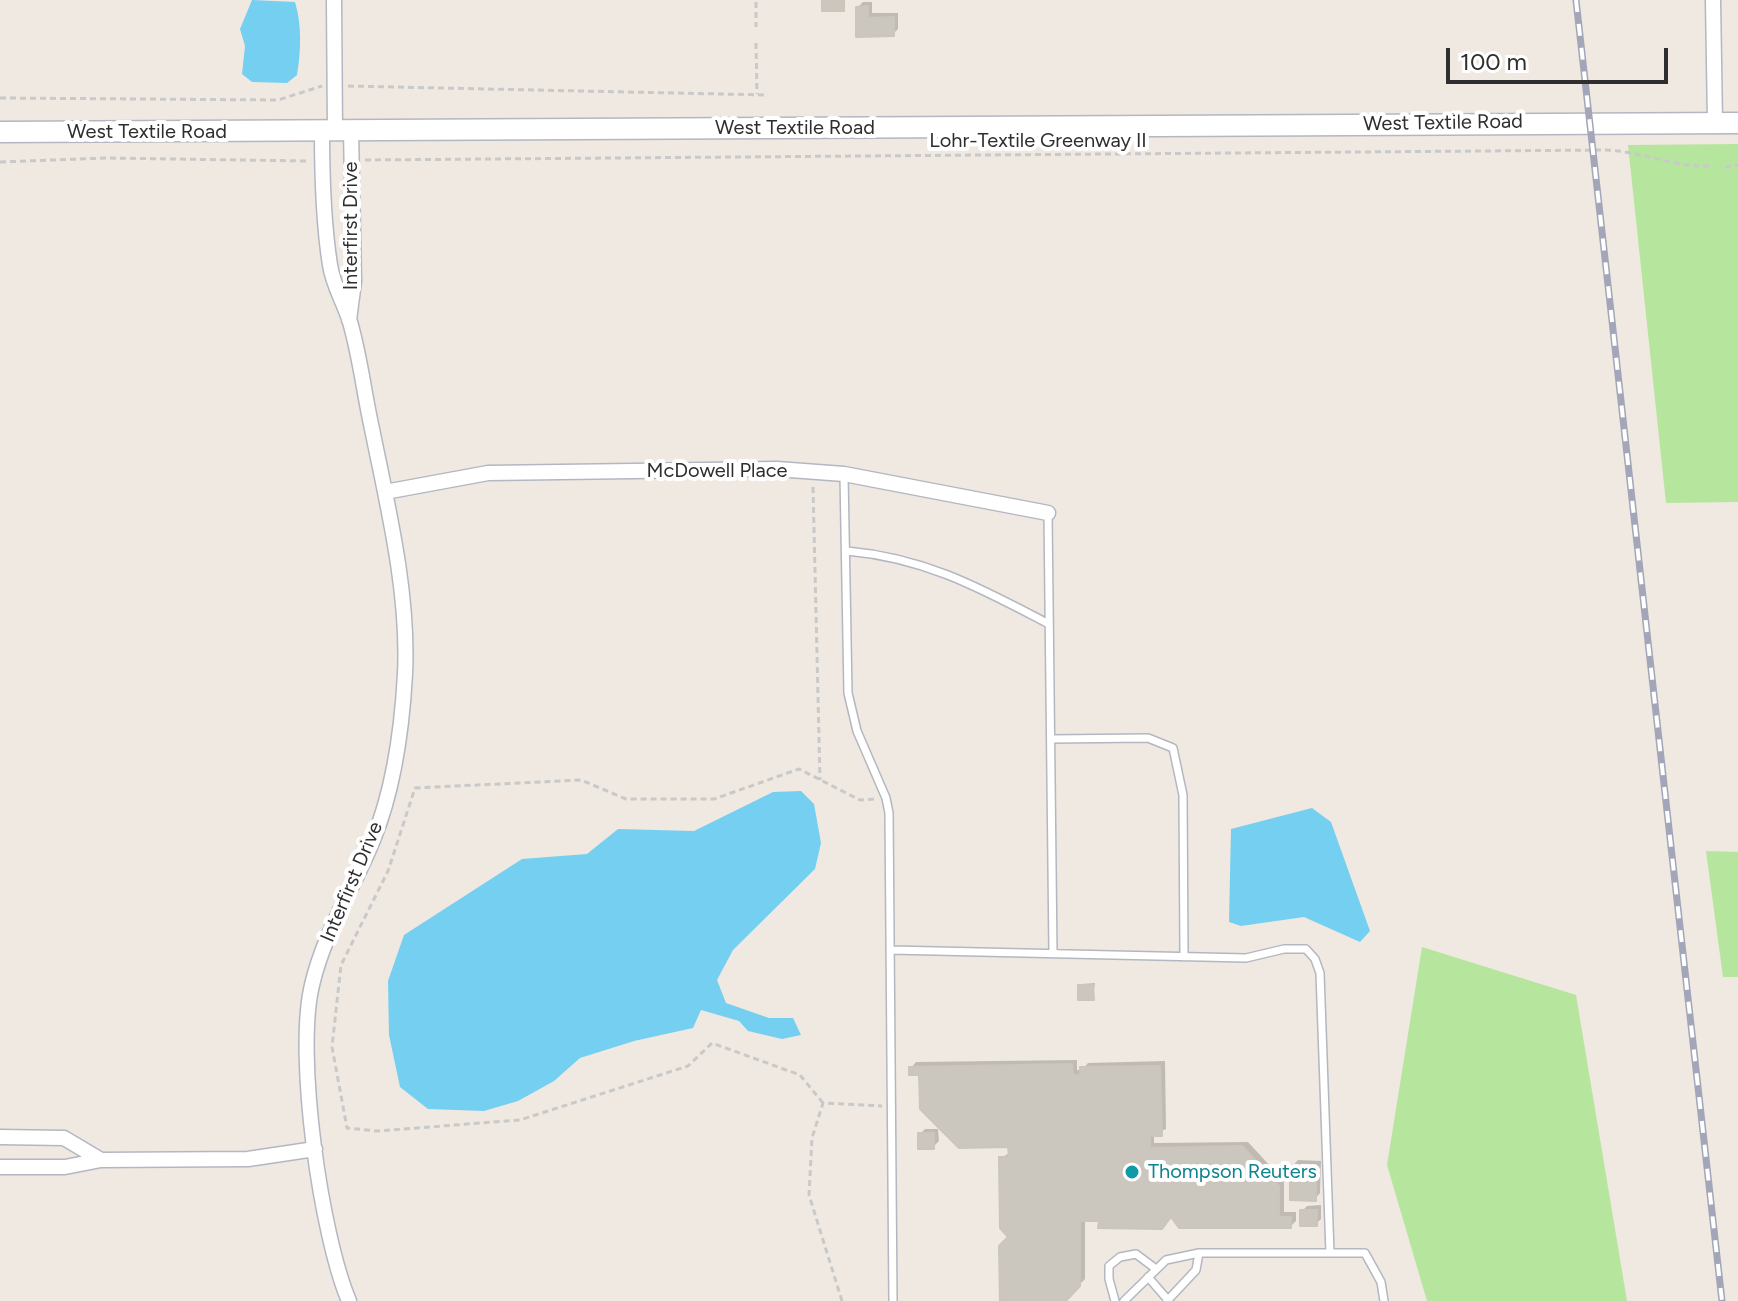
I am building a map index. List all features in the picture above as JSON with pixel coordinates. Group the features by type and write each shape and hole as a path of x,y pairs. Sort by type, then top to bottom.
{"main road":[{"name":"West Textile Road","path":"0,132 1738,123"}],"street":[{"path":"334,0 336,132"},
{"path":"1713,0 1715,123"},
{"name":"Interfirst Drive","path":"336,132 354,282 349,321"},
{"name":"Interfirst Drive","path":"336,132 322,193 330,265 349,321 385,492 401,588 405,672 396,759 374,839 331,927 311,987 306,1049 315,1149 337,1273 349,1301"},
{"name":"McDowell Place","path":"385,492 488,473 777,469 844,474 1048,513"},
{"path":"0,1137 64,1138 101,1160"},
{"path":"0,1167 65,1167 101,1160 248,1159 315,1149"}],"lane":[{"path":"844,474 848,693 857,731 886,798 891,950 893,1301"},
{"path":"1048,513 1053,954"},
{"path":"847,551 881,554 950,573 1049,624"},
{"path":"1051,739 1148,738 1173,748 1183,795 1184,957"},
{"path":"891,950 1246,958 1284,949 1306,949 1315,959 1320,973 1330,1253"},
{"path":"1148,1277 1168,1300 1196,1270 1199,1253"},
{"path":"1124,1301 1166,1260 1199,1253 1365,1253 1381,1282 1384,1301"},
{"path":"1115,1301 1109,1266 1120,1257 1136,1254 1156,1269"}],"path":[{"path":"756,2 756,27"},
{"path":"756,43 757,94"},
{"path":"0,98 214,97 278,100 323,86"},
{"path":"348,86 768,95"},
{"name":"Lohr-Textile Greenway II","path":"365,160 1611,150 1668,159 1681,167 1709,166"},
{"path":"0,162 106,158 308,161"},
{"path":"1725,167 1738,165"},
{"path":"813,472 820,781"},
{"path":"886,798 860,800 799,769 714,799 626,799 581,780 415,788 388,871 341,965 332,1047 347,1128 377,1131 520,1120 688,1066 712,1043 800,1075 823,1103 892,1107"},
{"path":"823,1103 812,1138 809,1195 842,1301"}],"green space":[{"path":"1738,144 1738,502 1666,503 1628,145"},
{"path":"1706,851 1738,852 1738,977 1723,977"},
{"path":"1422,947 1576,995 1627,1301 1427,1301 1387,1165"}],"water":[{"path":"252,0 295,2 300,29 299,57 297,75 287,83 252,82 242,74 245,46 240,29"},
{"path":"801,791 814,804 821,843 815,869 733,950 717,980 726,1003 769,1018 793,1018 801,1035 782,1039 748,1031 739,1021 701,1010 693,1028 634,1041 580,1058 554,1081 518,1101 484,1111 428,1109 400,1087 389,1035 388,981 404,935 522,859 587,854 618,829 694,831 773,792"},
{"path":"1312,808 1331,822 1370,931 1360,942 1304,917 1241,926 1229,922 1231,829"}],"building":[{"path":"822,0 844,0 844,11 822,11"},
{"path":"868,6 868,18 894,17 894,36 856,37 856,7"},
{"path":"1078,985 1093,985 1094,1000 1078,1000"},
{"name":"Thompson Reuters","path":"1072,1064 1073,1075 1080,1075 1080,1067 1160,1066 1162,1136 1150,1136 1150,1148 1242,1146 1279,1186 1279,1217 1291,1217 1291,1228 1179,1228 1171,1217 1162,1229 1098,1228 1099,1221 1080,1221 1080,1286 1066,1301 1000,1301 999,1246 1008,1237 1000,1228 999,1157 1009,1157 1008,1147 959,1148 920,1109 919,1075 909,1075 909,1067"},
{"path":"918,1133 934,1133 934,1149 918,1149"},
{"path":"1290,1165 1316,1165 1316,1201 1290,1200"},
{"path":"1300,1210 1317,1210 1317,1226 1300,1226"}],"railway":[{"path":"1576,0 1722,1301"}],"place":[{"name":"Thompson Reuters","path":"1132,1172"}]}
